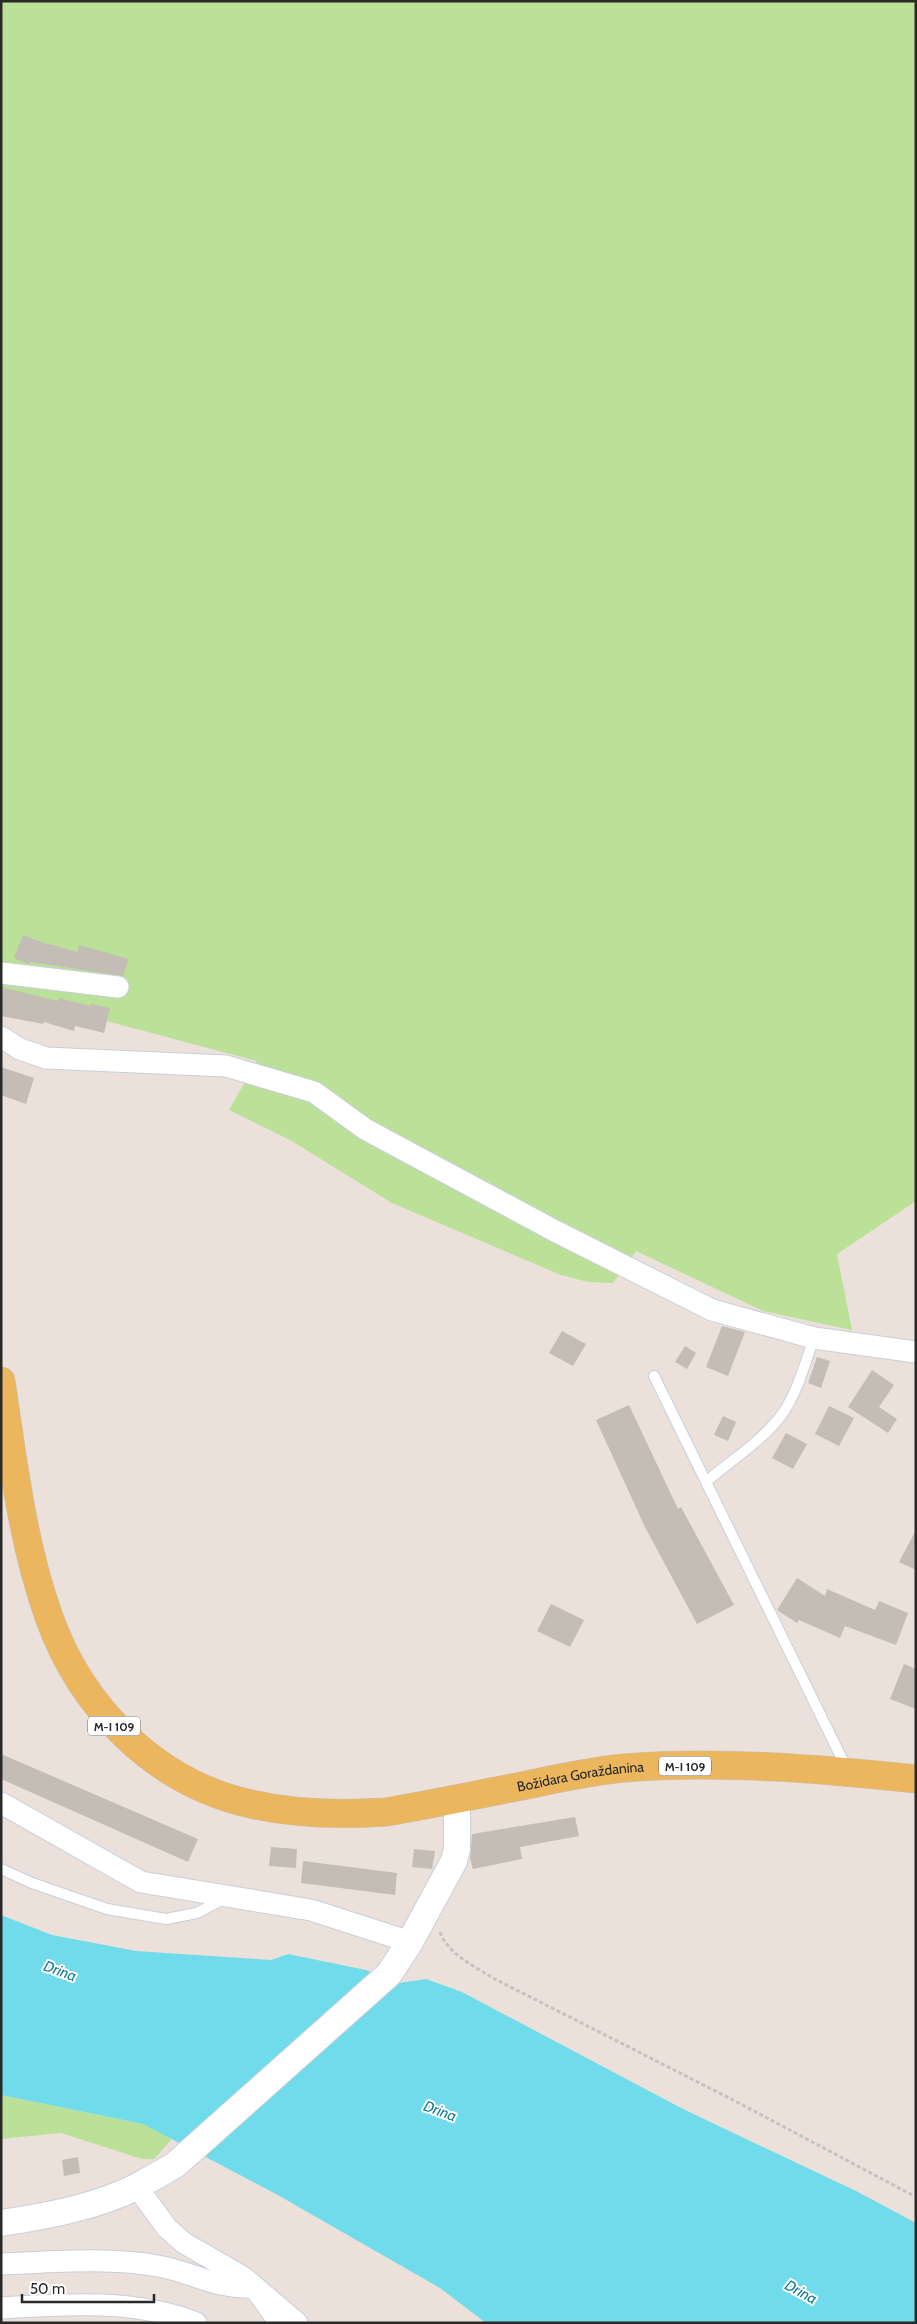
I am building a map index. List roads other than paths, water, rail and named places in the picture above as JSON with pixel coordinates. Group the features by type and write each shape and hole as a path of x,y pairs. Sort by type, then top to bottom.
{"main road":[{"name":"M-I 109","path":"1,1381 10,1495 40,1592 59,1642 93,1700 115,1727 147,1756 184,1779 221,1796 276,1809 333,1813 377,1813 457,1799"},
{"name":"Božidara Goraždanina","path":"457,1799 582,1774 623,1768 676,1766 849,1772 916,1779"}],"street":[{"path":"1,973 118,987"},
{"path":"1,1037 20,1049 46,1058 226,1066 314,1092 365,1129 555,1231 712,1310 814,1338 916,1352"},
{"path":"1,2223 60,2212 137,2186 175,2165 389,1974 410,1942 454,1861 457,1849 457,1799"},
{"path":"1,1803 141,1882 311,1910 410,1942"},
{"path":"137,2186 167,2228 184,2243 243,2277 297,2323"},
{"path":"1,2264 88,2261 132,2262 160,2266 218,2285 254,2287"},
{"path":"254,2287 280,2323"},
{"path":"1,2308 94,2306 149,2309 196,2323"}],"lane":[{"path":"706,1482 768,1429 783,1413 793,1394 814,1338"},
{"path":"654,1376 849,1772"},
{"path":"1,1869 32,1883 107,1909 166,1919 197,1913 227,1897"}],"water":[{"name":"Drina","path":"1,1915 52,1935 136,1951 271,1960 288,1954 366,1970 399,1983 426,1979 462,1992 683,2109 856,2191 916,2223 916,2323 486,2323 440,2288 276,2194 143,2124 1,2095"}]}
